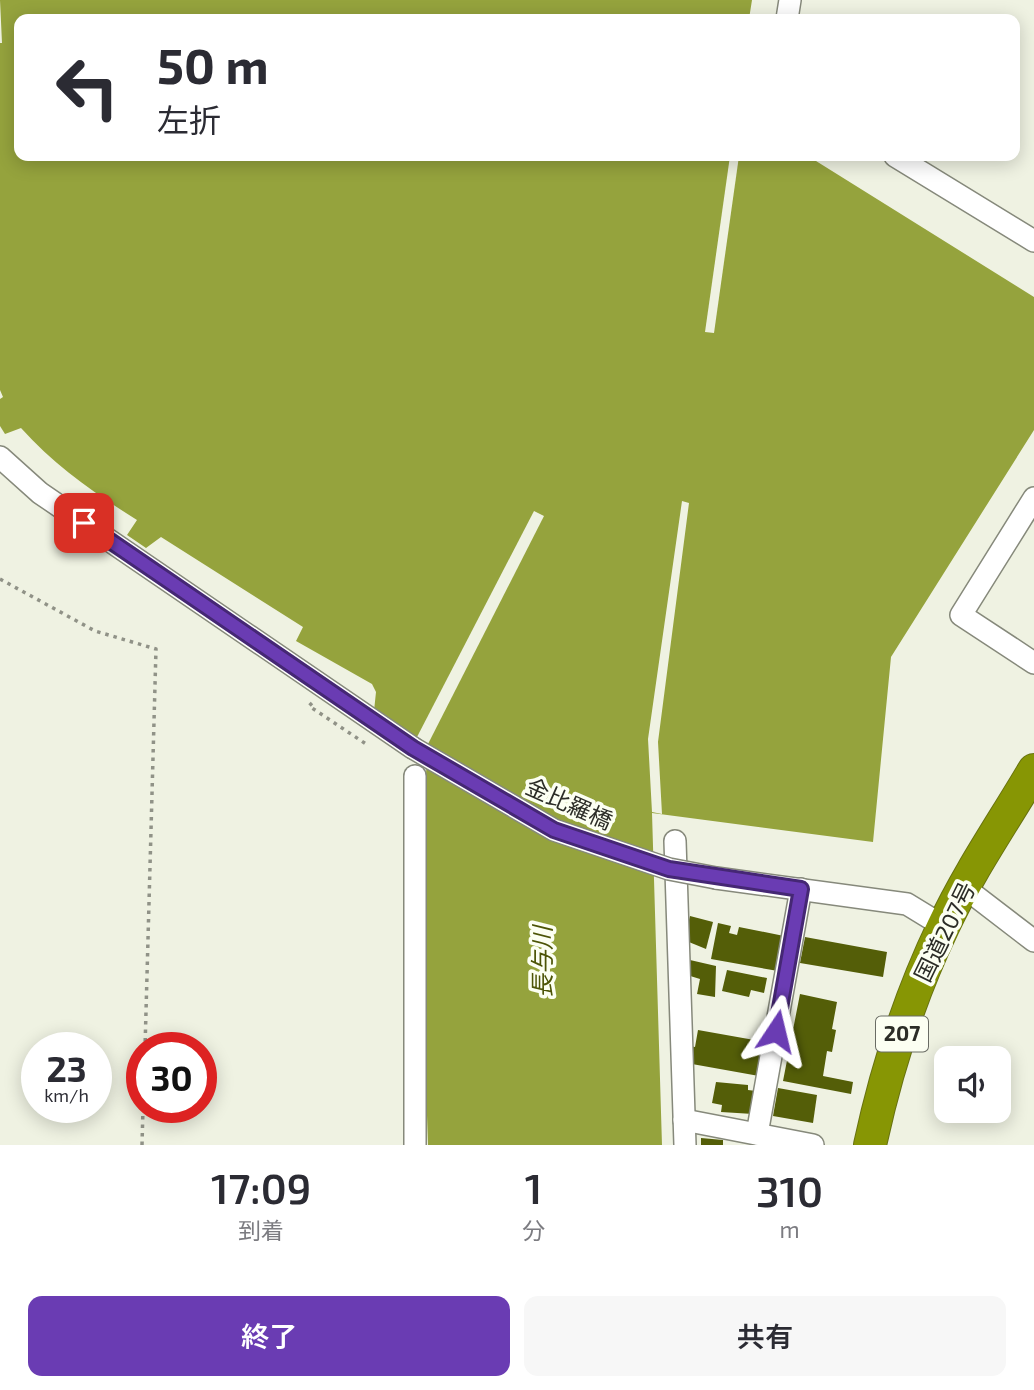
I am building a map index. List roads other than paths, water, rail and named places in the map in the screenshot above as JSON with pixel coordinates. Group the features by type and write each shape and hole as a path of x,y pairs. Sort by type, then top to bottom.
{"highway":[{"name":"国道207号","path":"870,1145 881,1096 917,988 943,926 1034,770"}],"street":[{"path":"903,161 1034,241"},
{"name":"金比羅橋","path":"0,457 40,493 413,748 554,830 669,869 906,904 943,926"},
{"path":"1034,498 961,615 1034,663"},
{"path":"415,776 415,1145"},
{"path":"675,841 685,1145"},
{"path":"965,888 1034,941"},
{"path":"757,1134 801,889"},
{"path":"684,1120 813,1145"}],"water":[{"name":"長与川","path":"0,0 752,0 750,14 14,14 14,161 816,161 1034,297 1034,430 891,657 873,842 652,813 662,1145 428,1145 419,878 428,744 374,711 376,692 372,684 296,641 303,627 161,537 146,548 127,535 137,520 47,455 21,428 5,434 0,426 0,399 3,397 0,390"}]}
